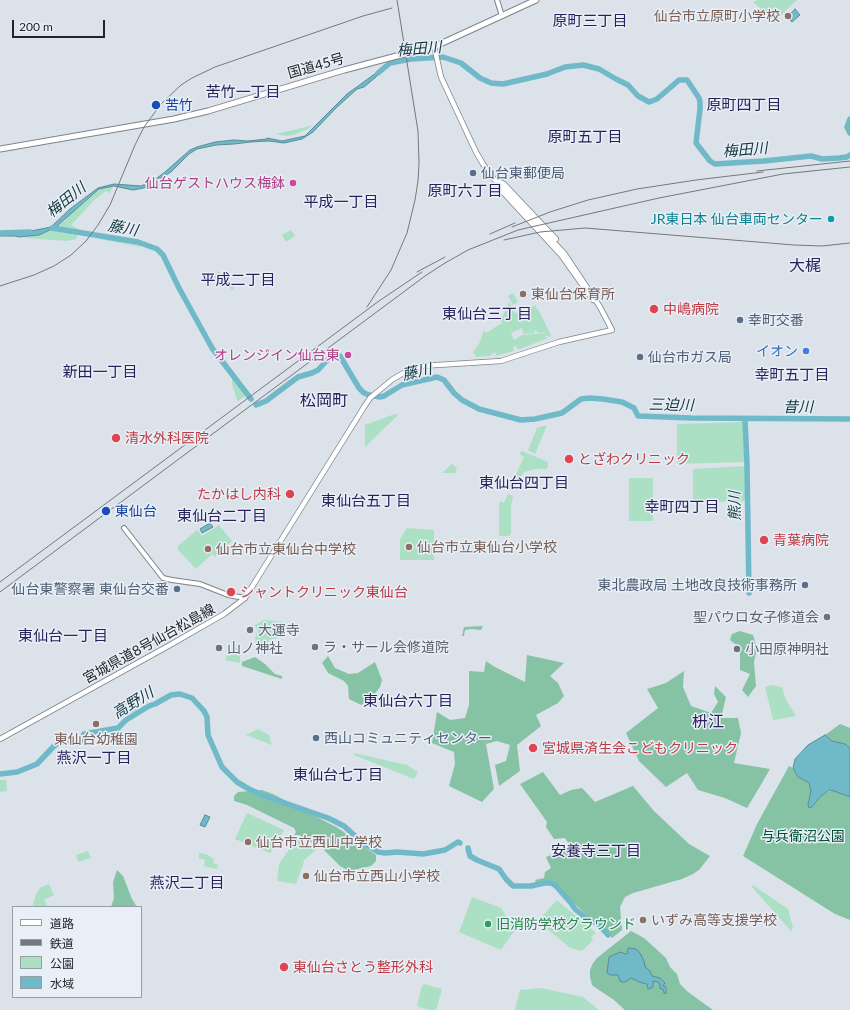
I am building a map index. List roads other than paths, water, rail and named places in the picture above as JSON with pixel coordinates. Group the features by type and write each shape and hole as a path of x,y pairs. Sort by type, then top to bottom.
{"highway":[{"name":"国道45号","path":"0,149 183,117 434,46 536,0"}],"main road":[{"path":"497,0 502,16"},
{"name":"宮城県道8号仙台松島線","path":"2,738 224,614 245,598 357,416 370,398 399,375 421,366 501,362 559,342 612,330 600,307 564,253 493,178 476,152 441,77 434,46"},
{"path":"493,178 504,184 566,251 588,282"},
{"path":"124,528 163,578 200,584 228,595 245,598"}],"water":[{"path":"795,9 800,15 792,22 787,17"},
{"path":"383,68 376,77 364,87 357,89 313,132 302,139 284,143 269,141 250,142 216,145 197,149 189,154 171,172 144,188 133,190 114,186 99,189 56,227 39,235 19,237 0,236 0,232 16,234 51,227 70,209 98,188 114,184 141,186 153,181 190,150 197,147 215,142 234,140 248,141 267,138 282,141 305,136 347,94"},
{"path":"210,523 213,527 202,533 200,529"},
{"path":"825,735 832,741 845,744 850,748 850,797 830,790 821,796 812,807 809,808 808,804 811,791 809,783 798,777 793,768 795,759 808,745"},
{"path":"205,815 210,817 205,827 200,825"},
{"path":"629,948 636,949 644,961 645,967 650,971 652,976 660,978 665,983 663,986 666,987 666,994 664,993 663,989 660,989 658,982 653,981 653,987 648,989 647,984 631,978 625,982 622,982 620,981 618,975 610,975 607,973 609,957 620,952 626,954 628,953 627,950"}],"waterway":[{"name":"梅田川","path":"378,73 390,63 411,59 443,57 461,63 480,78 491,83 503,84 547,74 565,67 583,65 599,69 628,85 638,96 649,102 657,99 679,80 687,80 700,102 696,143 710,161 715,164 811,156 822,159 839,158 850,155"},
{"name":"梅田川","path":"850,119 847,127 850,133"},
{"name":"藤川","path":"52,228 138,242 157,249 163,255 179,288 212,348 251,399"},
{"name":"梅田川","path":"0,233 30,232"},
{"name":"藤川","path":"256,405 266,401 298,377 318,370 331,356 337,355 340,356 359,388 364,393 369,395 380,397 384,396 402,385 437,377 444,380 454,393 462,400 479,409 521,420 535,419 562,413 581,399 590,398 622,402 634,408 638,416 691,418 850,419"},
{"name":"熊川","path":"745,419 749,593"},
{"name":"高野川","path":"0,774 17,772 37,764 55,745 59,743 71,741 79,743 84,734 118,728 126,720 149,706 171,695 180,694 192,698 204,711 207,717 208,735 222,767 237,782 249,789 328,818 344,826 363,843 378,852 423,854 445,850 458,842 460,843"},
{"name":"高野川","path":"468,848 470,856 499,869 513,886 531,886 544,883 551,883 556,886 575,909 587,919 598,924 608,935"}],"railway":[{"path":"367,307 391,270 407,233 418,181 418,131 397,0"},
{"path":"0,286 34,275 54,266 71,255 86,241 110,205 144,127 161,104 181,85 215,67 363,16 392,8"},
{"path":"757,171 850,161"},
{"path":"0,592 425,276 468,250 518,230 659,198 783,174 850,167"},
{"path":"512,227 550,212 588,200 637,189 763,172"},
{"path":"490,234 515,223"},
{"path":"504,240 540,232 585,228 794,245 822,246 850,243"},
{"path":"417,272 445,257"},
{"path":"0,582 379,301 422,272"}],"place":[{"name":"仙台市立原町小学校","path":"788,16"},
{"name":"苦竹","path":"156,105"},
{"name":"仙台東郵便局","path":"473,173"},
{"name":"仙台ゲストハウス梅鉢","path":"293,183"},
{"name":"JR東日本 仙台車両センター","path":"831,219"},
{"name":"東仙台保育所","path":"523,294"},
{"name":"中嶋病院","path":"654,309"},
{"name":"幸町交番","path":"740,320"},
{"name":"イオン","path":"806,351"},
{"name":"オレンジイン仙台東","path":"348,355"},
{"name":"仙台市ガス局","path":"640,357"},
{"name":"清水外科医院","path":"116,438"},
{"name":"とざわクリニック","path":"569,459"},
{"name":"たかはし内科","path":"290,494"},
{"name":"東仙台","path":"106,511"},
{"name":"青葉病院","path":"764,540"},
{"name":"仙台市立東仙台小学校","path":"409,547"},
{"name":"仙台市立東仙台中学校","path":"208,549"},
{"name":"東北農政局 土地改良技術事務所","path":"805,585"},
{"name":"仙台東警察署 東仙台交番","path":"177,589"},
{"name":"シャントクリニック東仙台","path":"231,592"},
{"name":"聖パウロ女子修道会","path":"827,617"},
{"name":"大運寺","path":"250,630"},
{"name":"ラ・サール会修道院","path":"315,647"},
{"name":"山ノ神社","path":"219,648"},
{"name":"小田原神明社","path":"737,649"},
{"name":"東仙台幼稚園","path":"96,724"},
{"name":"西山コミュニティセンター","path":"316,738"},
{"name":"宮城県済生会こどもクリニック","path":"533,748"},
{"name":"仙台市立西山中学校","path":"248,842"},
{"name":"仙台市立西山小学校","path":"306,876"},
{"name":"いずみ高等支援学校","path":"643,920"},
{"name":"旧消防学校グラウンド","path":"488,924"},
{"name":"東仙台さとう整形外科","path":"284,967"}],"district":[{"name":"原町三丁目","path":"590,21"},
{"name":"苦竹一丁目","path":"243,92"},
{"name":"原町四丁目","path":"744,105"},
{"name":"原町五丁目","path":"585,137"},
{"name":"原町六丁目","path":"465,191"},
{"name":"平成一丁目","path":"341,202"},
{"name":"大梶","path":"805,266"},
{"name":"平成二丁目","path":"238,280"},
{"name":"東仙台三丁目","path":"487,314"},
{"name":"新田一丁目","path":"100,372"},
{"name":"幸町五丁目","path":"792,375"},
{"name":"松岡町","path":"324,401"},
{"name":"東仙台四丁目","path":"524,483"},
{"name":"東仙台五丁目","path":"366,501"},
{"name":"幸町四丁目","path":"682,507"},
{"name":"東仙台二丁目","path":"222,516"},
{"name":"東仙台一丁目","path":"63,636"},
{"name":"東仙台六丁目","path":"408,701"},
{"name":"枡江","path":"708,722"},
{"name":"燕沢一丁目","path":"94,758"},
{"name":"東仙台七丁目","path":"338,775"},
{"name":"安養寺三丁目","path":"596,851"},
{"name":"燕沢二丁目","path":"187,883"}],"water label":[{"name":"三迫川","path":"671,405"},
{"name":"昔川","path":"798,407"}],"park label":[{"name":"与兵衛沼公園","path":"803,836"}]}
